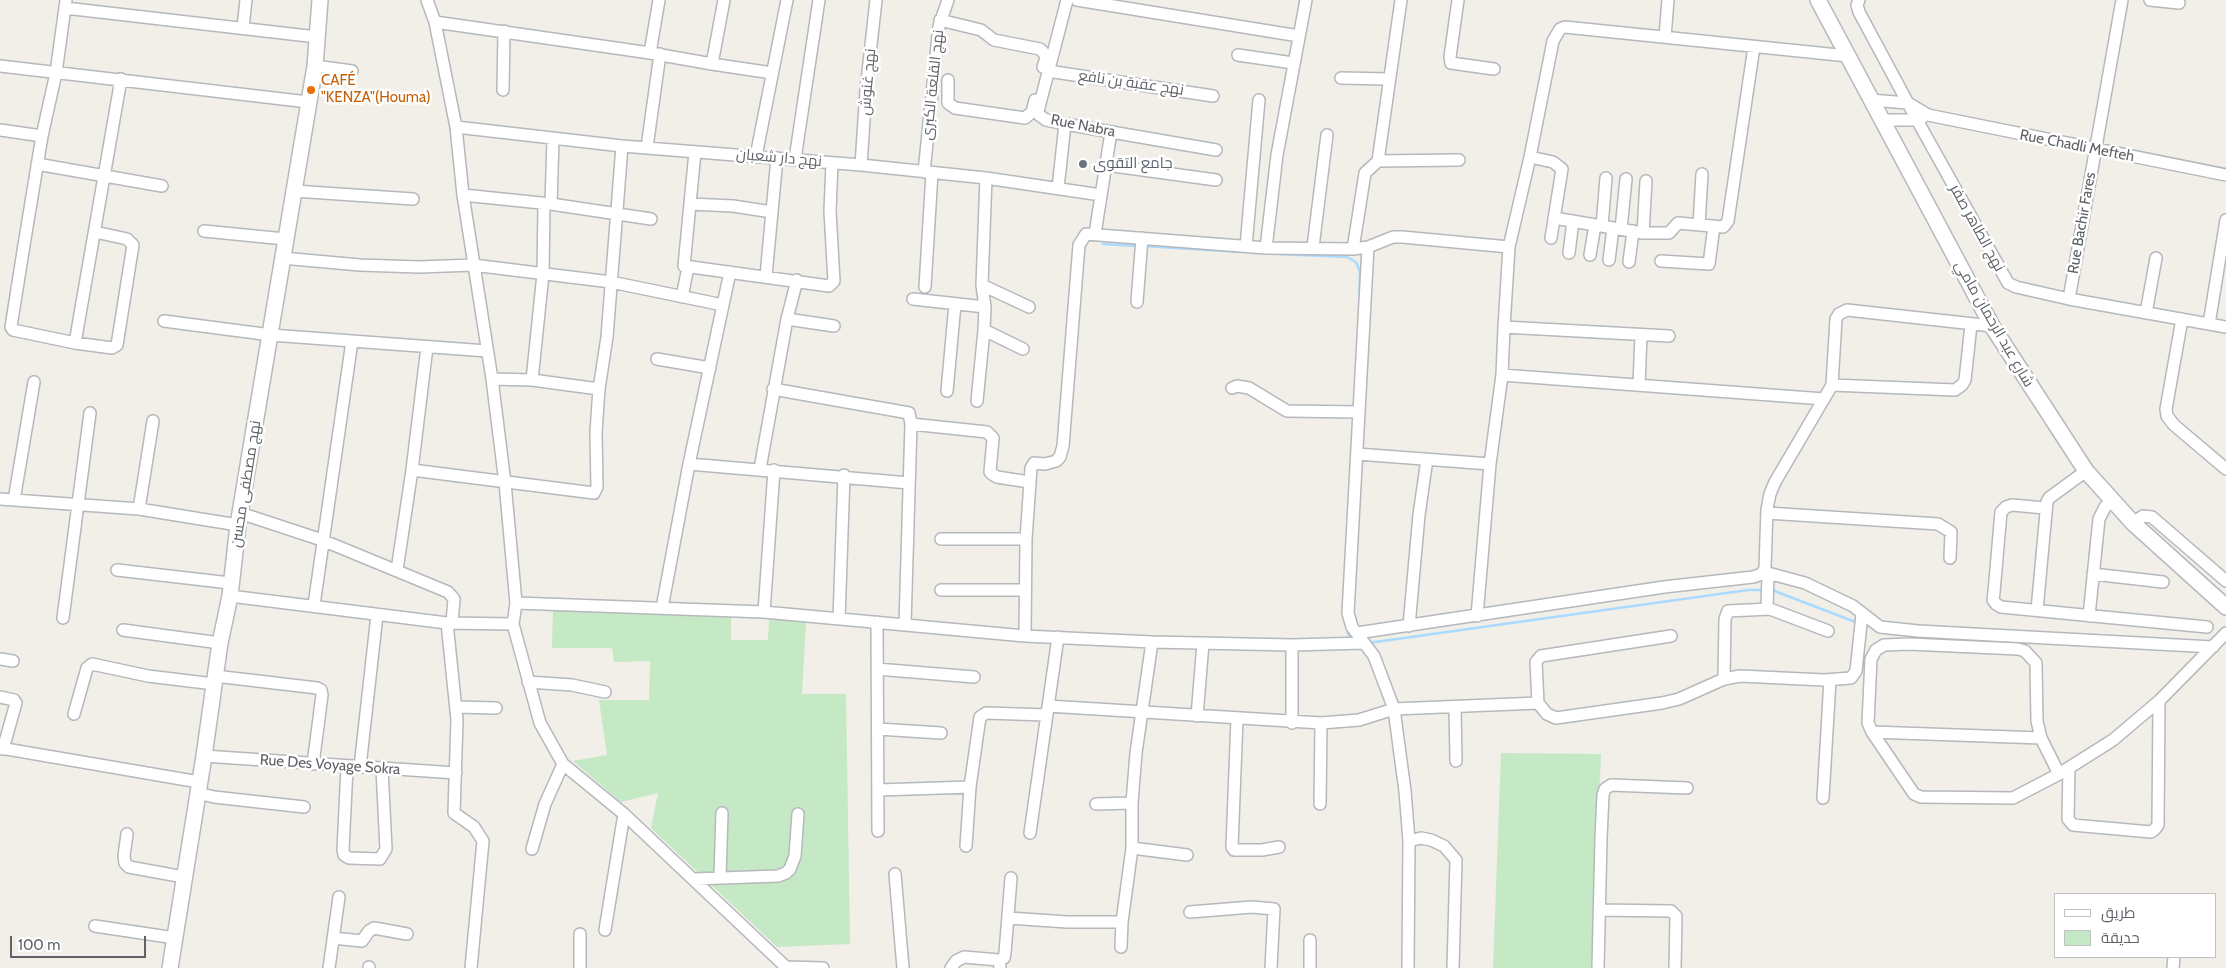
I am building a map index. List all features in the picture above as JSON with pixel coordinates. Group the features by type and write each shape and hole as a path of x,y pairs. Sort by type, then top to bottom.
{"main road":[{"name":"نهج مصطفى محسن","path":"170,968 204,756 214,680 230,589 239,519 315,66 320,0"},
{"name":"شارع عبد الرحمان مامي","path":"1818,0 1992,326 2086,471 2112,502 2226,607"}],"street":[{"path":"243,28 246,0"},
{"path":"427,0 435,22 456,126 463,195 492,379 505,483 516,603 513,624 540,724 563,764 624,814 786,967 823,968"},
{"path":"647,147 659,0"},
{"path":"712,64 724,0"},
{"path":"756,156 787,0"},
{"path":"795,159 819,0"},
{"name":"نهج غنوش","path":"861,165 866,90 876,0"},
{"name":"نهج القلعة الكبرى","path":"925,287 928,173 940,20 948,0"},
{"name":"Rue Nabra","path":"1067,0 1038,111 1046,120 1216,150"},
{"path":"1077,0 1298,36"},
{"path":"1266,248 1277,154 1306,0"},
{"path":"1353,250 1365,173 1378,161 1388,79 1401,0"},
{"path":"1458,0 1450,57 1451,63 1494,69"},
{"path":"1665,37 1668,0"},
{"name":"Rue Bachir Fares","path":"2069,299 2122,0"},
{"path":"2150,0 2180,3"},
{"name":"نهج الطاهر صفر","path":"1858,1 1859,12 2005,278 2016,287 2069,299 2226,327"},
{"path":"95,232 128,239 133,245 117,344 112,348 15,332 11,327 37,164 56,73 65,2 317,37"},
{"path":"940,20 981,30 994,40 1040,49 1046,58 1032,112 1025,118 950,106 948,104 948,80"},
{"path":"435,22 655,53 772,73"},
{"path":"1477,616 1490,464 1502,375 1509,247 1530,157 1553,41 1560,29 1565,27 1848,56"},
{"path":"503,90 504,31"},
{"path":"1554,218 1638,232 1669,233 1678,223 1722,227 1728,221 1754,46"},
{"path":"1238,55 1293,63"},
{"path":"0,66 308,102"},
{"path":"315,66 352,70"},
{"name":"نهج عقبة بن نافع","path":"1048,71 1213,96"},
{"path":"1342,78 1388,79"},
{"path":"75,343 121,79"},
{"path":"1246,246 1260,100"},
{"path":"1870,100 1908,103"},
{"name":"Rue Chadli Mefteh","path":"1908,103 1928,115 2226,175"},
{"path":"1881,120 1917,120 1928,115"},
{"path":"1058,188 1065,124"},
{"name":"نهج دار شعبان","path":"456,126 622,146 795,159 986,178 1101,195"},
{"path":"0,130 42,136"},
{"path":"1096,234 1111,132"},
{"path":"1313,247 1327,136"},
{"path":"532,380 553,139"},
{"path":"412,470 594,493 597,487 596,432 599,389 607,337 622,146"},
{"path":"695,152 684,266 829,286 834,281 830,211 832,163"},
{"path":"1530,157 1553,162 1562,169 1551,238"},
{"path":"766,276 777,158"},
{"path":"1378,161 1459,160"},
{"path":"37,164 162,186"},
{"path":"1106,165 1216,180"},
{"path":"1698,225 1702,174"},
{"path":"977,401 985,307 982,286 986,178"},
{"path":"1606,178 1609,260"},
{"path":"1590,255 1608,227 1626,179"},
{"path":"1629,262 1638,232 1646,181"},
{"path":"294,191 412,199"},
{"path":"463,195 547,204 651,219"},
{"path":"690,204 732,206 772,212"},
{"path":"2209,324 2226,220"},
{"path":"1569,252 1573,221"},
{"path":"1661,261 1709,264 1714,226"},
{"path":"204,231 285,239"},
{"path":"1025,636 1026,539 1031,468 1034,463 1051,463 1060,457 1067,398 1079,245 1086,234 1266,248 1313,247 1353,250 1368,247 1384,240 1402,237 1509,247"},
{"path":"1136,302 1142,238"},
{"path":"1368,247 1348,613 1350,622 1374,656 1394,709 1409,841 1408,968"},
{"path":"282,258 360,265 419,267 473,265 611,282 723,305"},
{"path":"2146,313 2156,258"},
{"path":"682,297 688,267"},
{"path":"662,608 689,464 730,272"},
{"path":"760,469 787,319 796,280"},
{"path":"982,286 1029,306"},
{"path":"913,299 985,307"},
{"path":"947,391 955,304"},
{"path":"1767,609 1767,513 1770,494 1774,482 1832,385 1836,319 1842,311 1848,310 1992,326"},
{"path":"787,319 834,326"},
{"path":"2182,319 2166,409 2167,416 2174,425 2226,469"},
{"path":"164,322 270,335 487,351"},
{"path":"1832,385 1955,390 1965,380 1971,324"},
{"path":"1504,327 1670,336"},
{"path":"984,330 1024,349"},
{"path":"1639,385 1641,335"},
{"path":"314,604 352,341"},
{"path":"397,570 412,470 427,347"},
{"path":"657,359 710,368"},
{"path":"1502,375 1824,399"},
{"path":"492,379 532,380 599,389"},
{"path":"14,500 34,382"},
{"path":"1232,388 1237,386 1249,388 1286,411 1360,412"},
{"path":"774,389 907,412 911,424 904,624"},
{"path":"63,618 90,413"},
{"path":"139,509 153,421"},
{"path":"911,424 987,432 993,438 990,472 997,477 1029,482"},
{"path":"1357,454 1490,464"},
{"path":"1408,626 1419,515 1427,458"},
{"path":"689,464 909,483"},
{"path":"764,612 774,470"},
{"path":"2037,610 2046,508 2050,498 2086,471"},
{"path":"839,619 844,476"},
{"path":"0,499 78,506 106,506 239,519 322,540 397,570 452,595 454,599 450,623 456,707 454,813 474,827 483,841 471,968"},
{"path":"2089,616 2099,519 2105,507 2112,502"},
{"path":"2046,508 2012,505 2006,507 2001,512 1993,600 2001,607 2207,627"},
{"path":"1767,513 1938,524 1951,532 1950,558"},
{"path":"2134,523 2143,516 2152,517 2226,581"},
{"path":"941,539 1026,539"},
{"path":"117,570 377,615 450,623 513,624"},
{"path":"516,603 764,612 1025,636 1152,642 1292,645 1361,638 1408,626 1664,587 1753,578 1766,572 1805,583 1853,606 1880,627 1918,631 2213,647"},
{"path":"2093,574 2163,582"},
{"path":"941,590 1025,590"},
{"path":"1724,679 1726,615 1734,610 1767,609 1780,612 1828,631"},
{"path":"1671,636 1540,656 1536,662 1538,703 1547,714 1556,718 1662,703 1679,699 1724,679 1740,676 1830,680 1851,678 1856,671 1862,614"},
{"path":"360,767 377,615"},
{"path":"877,622 878,831"},
{"path":"123,630 220,643"},
{"path":"2159,701 2158,825 2150,832 2073,825 2068,819 2064,771 2041,738 2037,721 2036,663 2025,651 2018,649 1916,644 1884,645 1876,650 1871,659 1868,723 1872,732 1914,794 1921,797 2013,798 2064,771 2113,740 2159,701 2226,634"},
{"path":"1030,833 1058,637"},
{"path":"1121,947 1122,922 1132,848 1132,803 1152,642"},
{"path":"1197,716 1203,643"},
{"path":"1292,645 1292,723"},
{"path":"0,659 13,661"},
{"path":"74,714 88,668 92,664 148,676 317,688 321,690 322,695 314,764"},
{"path":"877,669 974,677"},
{"path":"1823,798 1830,680"},
{"path":"528,682 572,685 605,692"},
{"path":"0,697 14,700 16,704 1,749 198,787 214,797 304,807"},
{"path":"966,846 970,787 980,717 982,715 1047,711 1142,712 1321,724 1359,720 1394,709 1538,703"},
{"path":"456,707 496,708"},
{"path":"1455,707 1456,760"},
{"path":"1237,719 1232,846 1234,850 1262,850 1279,846"},
{"path":"1320,804 1321,724"},
{"path":"878,729 941,733"},
{"path":"1872,732 2041,738"},
{"name":"Rue Des Voyage Sokra","path":"204,756 456,773"},
{"path":"532,849 545,804 563,764"},
{"path":"347,766 343,850 344,855 349,858 380,859 386,849 382,769"},
{"path":"1598,968 1603,795 1605,790 1611,786 1687,788"},
{"path":"879,790 970,787"},
{"path":"1096,804 1132,803"},
{"path":"720,877 722,813"},
{"path":"605,930 624,814"},
{"path":"694,879 778,876 786,873 790,869 795,856 798,814"},
{"path":"127,834 124,856 125,863 129,867 184,877"},
{"path":"1409,841 1421,838 1432,840 1444,846 1456,860 1453,968"},
{"path":"1132,848 1187,854"},
{"path":"895,874 903,968"},
{"path":"951,968 956,961 964,957 1000,964 1005,956 1010,918 1011,878"},
{"path":"329,968 339,898"},
{"path":"1190,912 1252,907 1274,909 1271,968"},
{"path":"1599,910 1671,911 1676,916 1675,968"},
{"path":"1010,918 1067,922 1122,922"},
{"path":"95,926 175,938"},
{"path":"333,938 362,941 369,931 374,928 407,934"},
{"path":"580,934 580,968"},
{"path":"1310,940 1310,968"}],"green space":[{"path":"553,609 731,615 731,640 768,640 769,619 806,622 802,694 846,694 850,944 777,947 651,828 658,793 621,802 573,761 607,755 599,700 649,700 650,661 614,662 612,648 552,648"},
{"path":"1501,753 1601,754 1591,968 1493,968"}],"waterway":[{"path":"1103,244 1138,246"},
{"path":"1144,246 1241,252"},
{"path":"1279,254 1347,257 1356,262 1360,272 1359,317"},
{"path":"1368,643 1748,590 1764,590"},
{"path":"1772,590 1858,623"},
{"path":"1348,630 1348,634 1354,639"}],"place":[{"name":"CAFÉ \"KENZA\"(Houma)","path":"311,90"},
{"name":"جامع التقوى","path":"1083,164"}]}
